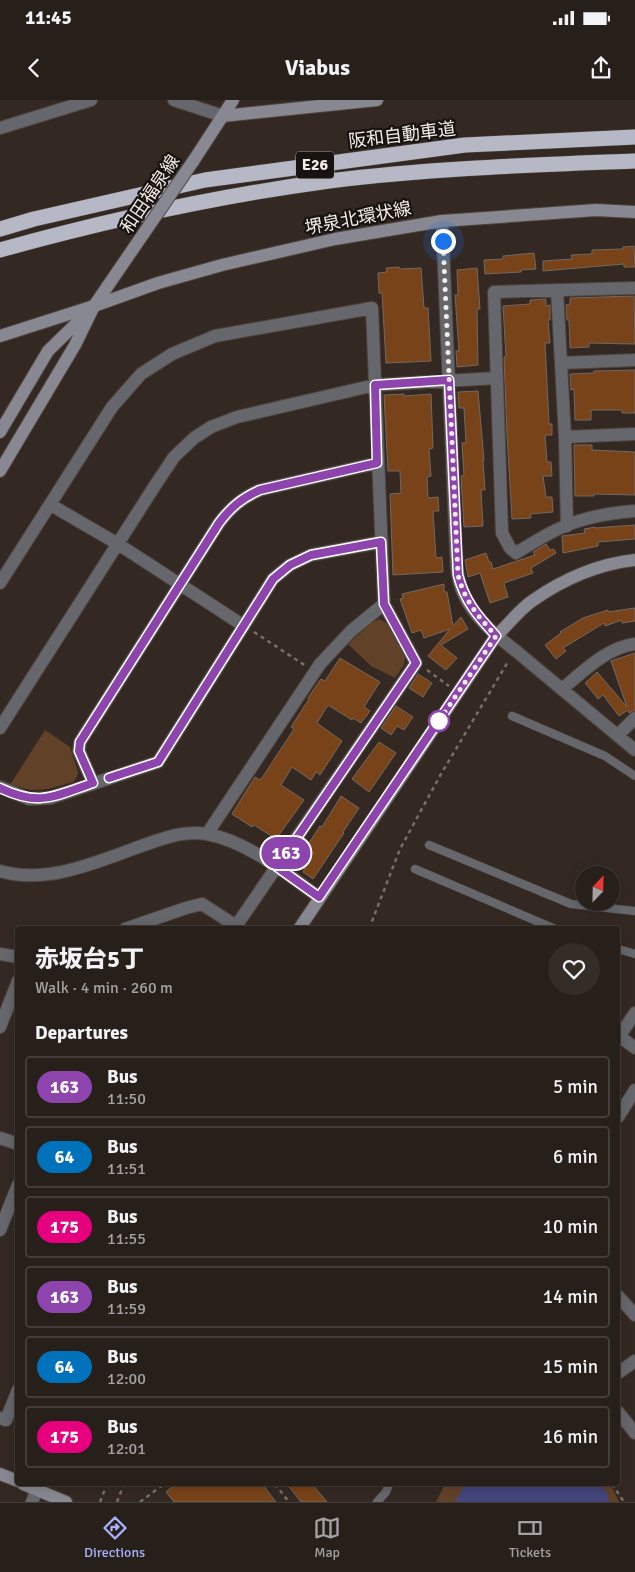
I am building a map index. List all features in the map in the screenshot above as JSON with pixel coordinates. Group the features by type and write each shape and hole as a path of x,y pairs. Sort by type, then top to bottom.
{"highway":[{"name":"阪和自動車道","path":"0,228 214,179 465,146 635,137"},
{"name":"E26","path":"0,250 211,200 330,181 464,169 635,161"}],"main road":[{"name":"和田福泉線","path":"94,306 194,160 232,100"},
{"path":"222,116 339,102 377,100"},
{"name":"堺泉北環状線","path":"0,432 48,351 94,306 158,283 222,265 335,239 442,221 596,210 635,212"},
{"path":"0,336 94,306"},
{"path":"0,471 75,345 94,306"},
{"path":"301,926 496,636 531,602 573,577 616,562 635,560"},
{"path":"0,1474 15,1480"},
{"path":"38,1487 66,1502"}],"street":[{"path":"0,128 91,100"},
{"path":"174,100 222,116"},
{"path":"442,221 458,575 461,589 474,612 496,636 516,650 635,750"},
{"path":"635,288 494,292 502,532 510,548 516,553 566,526 593,517 635,511"},
{"path":"557,290 565,437 566,526"},
{"path":"0,583 112,407 141,374 172,354 214,336 372,308 384,604 416,663 236,926"},
{"path":"561,363 635,360"},
{"path":"0,728 174,457 194,438 212,427 236,417 375,385 497,378"},
{"path":"565,437 635,434"},
{"path":"93,783 79,751 80,742 219,523 230,509 246,496 260,490 377,463"},
{"path":"51,505 118,544 244,626"},
{"path":"0,788 29,798 50,798 158,762 273,579 290,565 311,555 381,542"},
{"path":"207,834 315,672 351,631 384,604"},
{"path":"562,689 603,656 628,645 635,644"},
{"path":"618,735 635,718"},
{"path":"0,870 11,874 44,875 82,866 171,836 193,832 232,841 277,867 319,897"},
{"path":"134,926 202,904 234,926"},
{"path":"0,954 15,956"},
{"path":"0,1027 15,988"},
{"path":"620,1034 635,1013"},
{"path":"620,1038 635,1048"},
{"path":"620,1114 635,1090"},
{"path":"0,1138 15,1143"},
{"path":"0,1230 15,1192"},
{"path":"620,1298 635,1315"},
{"path":"620,1371 635,1360"},
{"path":"0,1418 6,1420 15,1398"},
{"path":"620,1414 635,1433"},
{"path":"32,1502 38,1487"}],"lane":[{"path":"512,716 605,756 635,776"},
{"path":"429,845 571,904 635,910"},
{"path":"414,869 548,926"},
{"path":"533,926 535,920"},
{"path":"620,950 635,954"},
{"path":"377,1502 386,1492 388,1486"}],"path":[{"path":"244,626 315,672"},
{"path":"370,926 400,849 441,774 516,650"},
{"path":"416,663 458,692"},
{"path":"100,1502 106,1486"},
{"path":"117,1502 123,1486"},
{"path":"140,1502 161,1486"},
{"path":"277,1486 289,1502"},
{"path":"613,1486 624,1502"}],"shaded area":[{"path":"380,619 388,624 405,657 404,665 395,678 371,666 348,644 372,622"},
{"path":"45,730 70,747 78,772 77,777 73,782 48,789 31,790 10,785"},
{"path":"444,1486 610,1486 619,1502 436,1502"},
{"path":"464,1486 601,1486 608,1494 609,1502 455,1502"}],"building":[{"path":"634,246 635,267 624,267 624,264 543,271 543,261 572,259 571,255 592,254 592,250 623,249 623,247"},
{"path":"534,253 536,269 521,270 521,272 485,274 484,260 503,259 503,256"},
{"path":"399,267 400,269 421,268 424,308 428,308 431,361 386,363 382,293 379,293 378,273 387,272 386,268"},
{"path":"477,268 480,309 477,309 478,365 457,367 456,351 459,351 455,295 458,295 457,270"},
{"path":"634,296 635,344 589,343 589,347 570,348 569,320 567,320 566,305 570,304 570,298"},
{"path":"546,299 546,306 550,305 550,320 548,320 550,343 545,343 549,424 552,424 552,435 545,435 547,462 551,462 552,476 543,476 546,497 552,497 553,512 530,514 531,518 512,519 503,306 530,304 530,300"},
{"path":"635,370 635,413 622,413 622,410 591,410 591,420 575,420 574,389 571,390 570,374 594,373 594,371"},
{"path":"478,391 484,460 485,490 481,490 483,526 464,527 461,476 464,476 462,443 466,443 464,408 459,408 458,392"},
{"path":"404,394 404,396 431,394 433,448 429,449 431,476 427,477 428,498 438,497 439,511 433,511 436,558 442,557 443,572 393,575 390,494 401,493 400,471 388,471 384,395"},
{"path":"574,445 592,445 592,450 635,452 635,495 594,494 594,496 575,496"},
{"path":"635,525 635,539 598,542 598,546 563,553 562,536 585,533 584,529 595,527"},
{"path":"546,544 550,550 554,549 556,553 531,568 533,573 504,583 508,597 490,603 480,573 468,577 465,560 486,553 493,569 535,555 533,552"},
{"path":"444,584 444,592 447,592 453,626 461,617 468,629 441,645 457,658 446,670 428,656 450,629 424,638 421,630 412,633 400,599 403,598 402,594"},
{"path":"635,608 635,621 622,623 622,620 605,626 604,623 563,648 566,651 556,659 545,645 560,632 583,618 608,610 608,612"},
{"path":"635,653 635,710 629,713 628,710 619,716 603,695 598,699 585,683 597,672 627,707 611,661"},
{"path":"340,658 380,682 364,707 370,711 361,723 353,718 352,720 328,705 317,723 342,741 320,775 316,772 311,780 292,767 281,785 304,800 276,839 232,814 255,777 260,780 264,775 294,729 291,727 308,698 321,679 325,681"},
{"path":"418,674 432,683 423,697 409,688"},
{"path":"396,706 413,717 404,730 397,726 391,735 381,728"},
{"path":"379,742 396,753 369,792 352,779"},
{"path":"341,796 359,808 313,879 303,872 306,866 293,857 300,846 305,849 320,826 322,827"},
{"path":"174,1486 264,1486 276,1502 174,1502 166,1492"},
{"path":"289,1486 314,1486 327,1502 301,1502"}],"bus line":[{"name":"163","path":"0,788 29,798 50,798 93,783 79,751 80,742 219,523 230,509 246,496 260,490 377,463 375,385 449,380 458,575 461,589 474,612 496,636 319,897 277,867 416,663 384,604 381,542 311,555 290,565 273,579 158,762 109,778"}],"route":[{"path":"439,721 437,724 496,636 474,612 461,589 458,575 443,241"}]}
